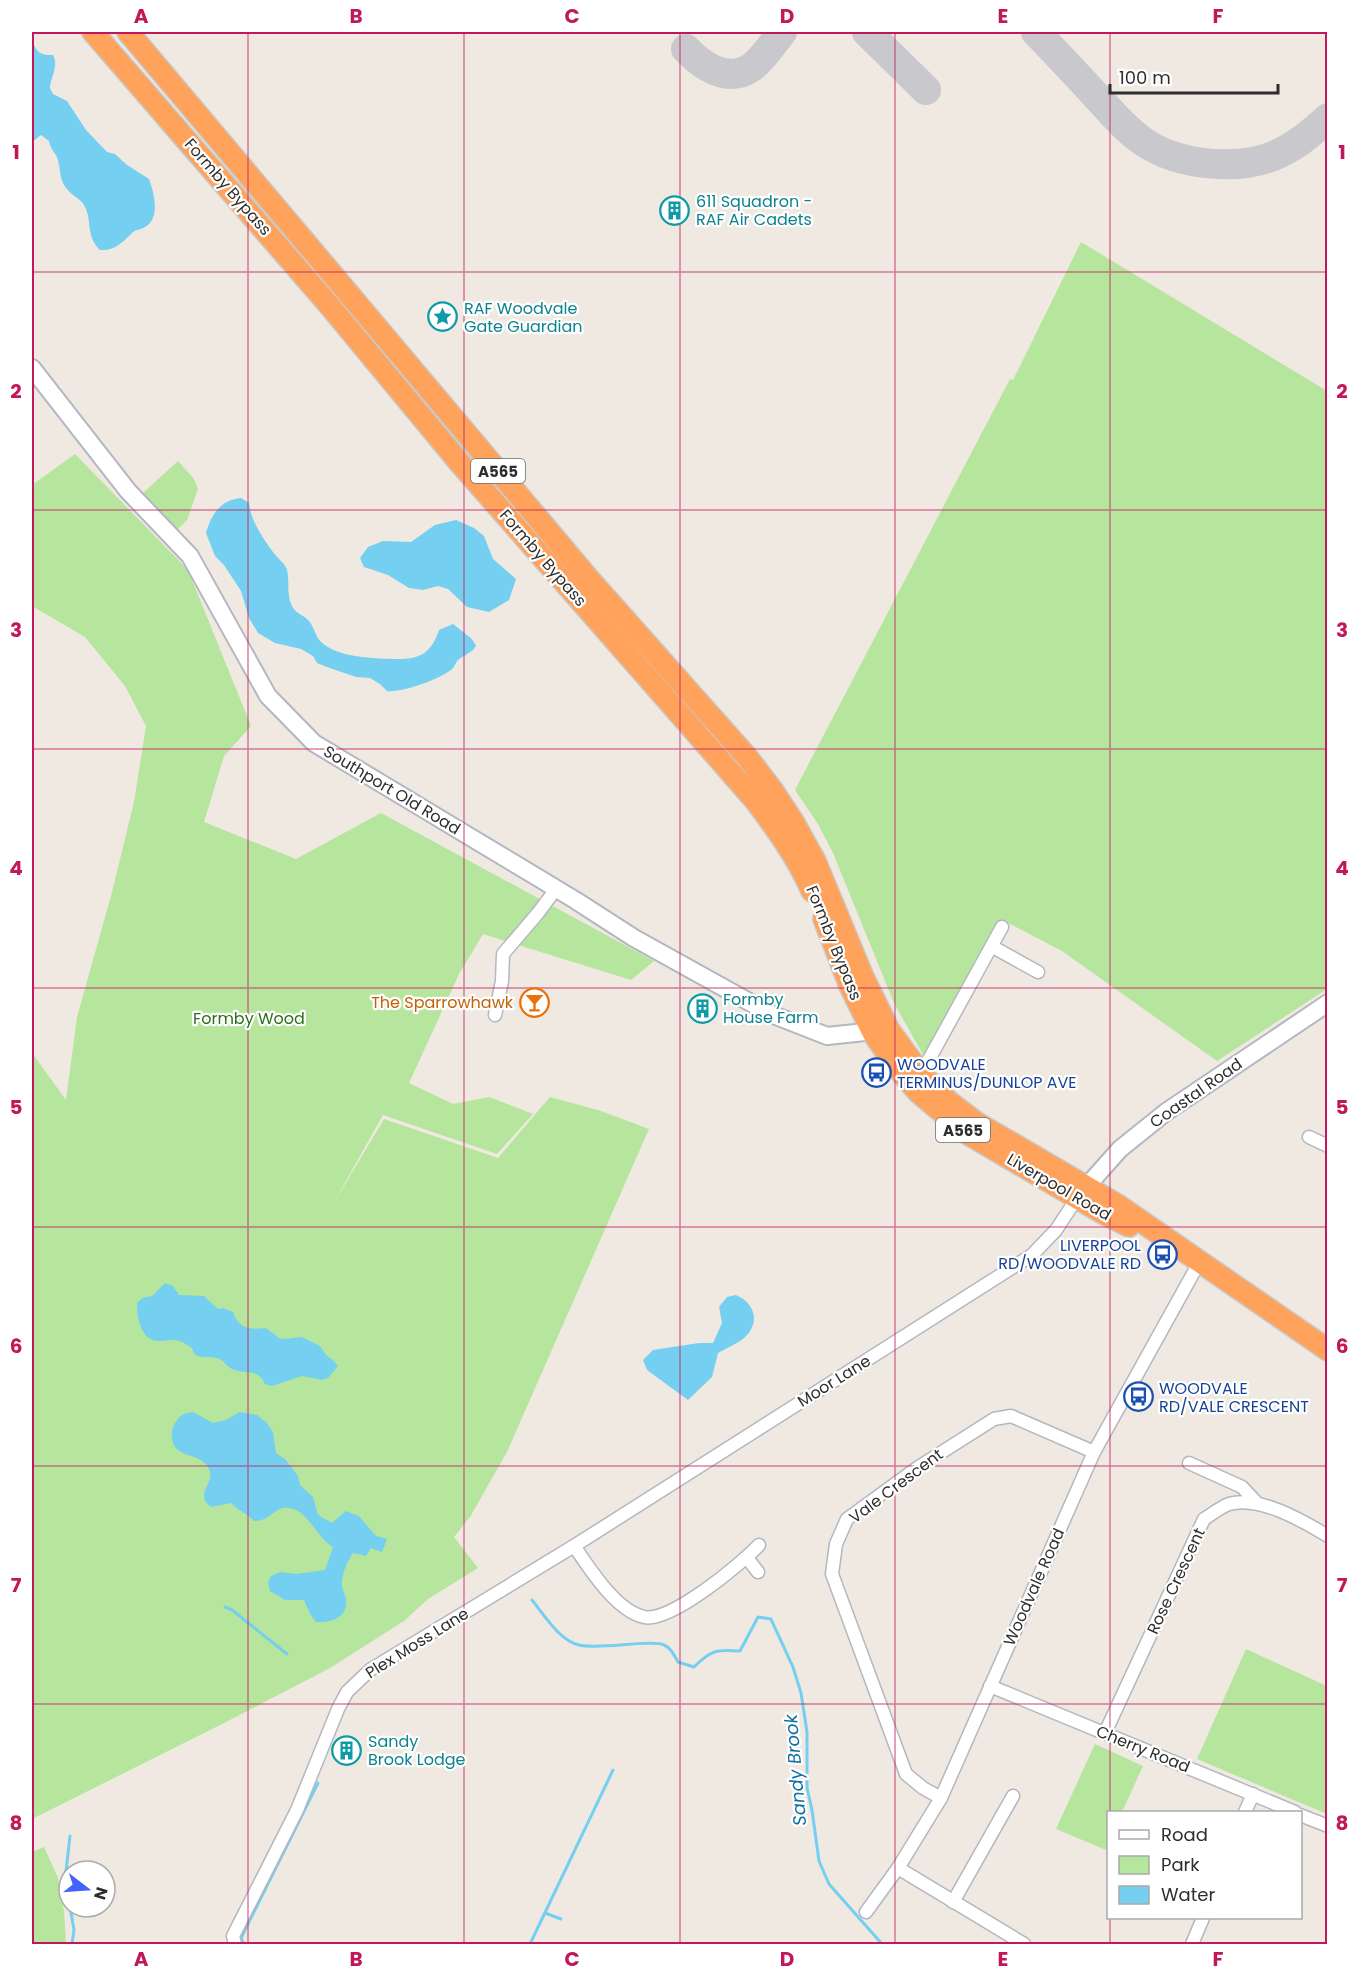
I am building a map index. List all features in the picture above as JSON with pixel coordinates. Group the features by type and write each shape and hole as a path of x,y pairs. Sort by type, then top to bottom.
{"highway":[{"name":"Formby Bypass","path":"93,32 330,305 490,498 739,782 777,829 802,867 850,986 881,1031"},
{"name":"Formby Bypass","path":"128,32 589,579 747,757 773,791 815,861 862,977 881,1031"},
{"path":"432,392 427,396 426,405 468,456 490,498"},
{"name":"Liverpool Road","path":"881,1031 948,1101 977,1123 1082,1192 1116,1220 1182,1248 1328,1350"},
{"name":"Liverpool Road","path":"881,1031 899,1070 918,1092 968,1134 1082,1192"}],"street":[{"name":"Southport Old Road","path":"32,368 129,491 190,556 268,696 314,744 634,938 771,1014 827,1036 881,1031"},
{"path":"495,1015 502,981 503,954 538,914 556,889"},
{"path":"921,1074 1002,927"},
{"path":"993,947 1038,972"},
{"name":"Coastal Road","path":"1082,1192 1120,1149 1166,1112 1328,1003"},
{"path":"1309,1137 1328,1146"},
{"name":"Moor Lane","path":"574,1546 1032,1255 1056,1230 1082,1192"},
{"name":"Woodvale Road","path":"866,1912 898,1868 941,1798 1094,1452 1200,1261"},
{"name":"Vale Crescent","path":"941,1798 923,1788 906,1774 832,1574 836,1544 847,1519 917,1467 994,1419 1011,1416 1094,1452"},
{"path":"1190,1463 1242,1487 1257,1503"},
{"name":"Rose Crescent","path":"1105,1733 1204,1519 1230,1504 1257,1503 1328,1536"},
{"path":"574,1546 606,1590 636,1614 646,1618 657,1617 681,1606 747,1558 759,1545"},
{"name":"Plex Moss Lane","path":"235,1944 233,1936 297,1810 347,1692 370,1670 574,1546"},
{"path":"747,1558 758,1572"},
{"name":"Cherry Road","path":"990,1686 1293,1811"},
{"path":"1245,1811 1253,1794"},
{"path":"953,1902 1012,1796"},
{"path":"1302,1816 1328,1826"},
{"path":"898,1868 1024,1944"},
{"path":"1192,1944 1202,1919"}],"green space":[{"path":"1081,242 1327,391 1327,989 1217,1061 1062,951 1003,922 926,1060 894,1003 833,853 818,824 795,790 1010,379 1013,380"},
{"name":"Formby Wood","path":"75,454 188,570 251,726 224,756 204,822 296,859 381,813 654,961 631,980 483,934 459,974 409,1083 453,1104 489,1097 533,1114 497,1154 383,1115 332,1206 384,1119 498,1158 550,1097 601,1111 649,1129 507,1452 470,1517 454,1537 478,1568 428,1599 404,1621 330,1668 32,1819 32,1053 66,1100 77,1017 111,896 134,802 146,726 125,686 85,637 32,606 32,485"},
{"path":"178,461 194,479 198,489 187,520 177,530 143,493"},
{"path":"1246,1649 1327,1686 1327,1814 1197,1759"},
{"path":"1095,1744 1143,1766 1122,1811 1107,1811 1106,1850 1056,1829"},
{"path":"44,1847 57,1876 57,1919 64,1919 66,1944 32,1944 32,1852"}],"water":[{"path":"32,40 40,52 53,55 55,59 50,88 53,94 67,101 86,130 107,152 115,154 149,179 155,205 153,218 145,227 134,232 114,248 100,250 95,244 87,211 64,186 57,157 49,141 41,135 32,142"},
{"path":"241,498 249,503 258,529 286,567 292,606 309,621 318,639 327,647 355,656 394,659 417,657 428,650 439,630 453,624 472,639 476,646 440,677 411,688 387,691 370,678 356,677 317,663 313,656 301,649 275,643 258,633 249,618 241,591 224,565 215,556 206,533 211,520 222,505"},
{"path":"456,520 474,528 484,536 493,559 516,579 509,600 489,612 467,607 448,589 438,586 423,590 409,588 388,575 364,567 360,558 368,547 383,541 411,542 435,525"},
{"path":"165,1283 173,1286 179,1295 204,1296 218,1309 223,1308 233,1312 238,1322 245,1327 266,1328 279,1338 302,1337 320,1346 338,1366 328,1378 322,1380 302,1376 272,1386 265,1384 254,1373 232,1369 214,1357 197,1356 192,1348 181,1342 148,1338 141,1328 137,1303 142,1298 152,1296"},
{"path":"736,1295 748,1303 751,1308 754,1314 753,1326 744,1338 718,1353 712,1377 688,1400 647,1370 643,1360 653,1350 713,1343 722,1323 719,1307 727,1297"},
{"path":"193,1412 213,1423 226,1420 240,1412 257,1415 273,1432 276,1453 286,1460 298,1476 300,1485 313,1497 318,1515 332,1523 346,1511 359,1516 376,1536 387,1539 382,1552 371,1548 366,1556 353,1553 345,1569 342,1582 346,1606 337,1618 327,1622 316,1622 304,1600 285,1600 270,1591 268,1582 271,1576 280,1572 296,1574 325,1570 333,1547 305,1516 291,1508 283,1508 259,1521 254,1521 231,1503 211,1507 206,1502 204,1493 210,1479 209,1469 205,1463 178,1450 172,1438 174,1424 184,1414"}],"waterway":[{"name":"Sandy Brook","path":"532,1600 553,1627 572,1643 588,1646 657,1643 669,1648 678,1662 694,1667 715,1652 740,1651 758,1617 771,1619 793,1667 801,1693 807,1732 807,1788 819,1861 829,1884 882,1944"},
{"path":"225,1607 232,1610 287,1654"},
{"path":"530,1944 613,1770"},
{"path":"244,1944 241,1938 318,1783"},
{"path":"67,1859 70,1836"},
{"path":"545,1913 561,1919"},
{"path":"72,1919 74,1930 72,1944"}],"taxiway":[{"path":"686,49 708,67 734,74 752,67 782,32"},
{"path":"867,32 926,90"},
{"path":"1036,32 1132,133 1158,150 1175,157 1211,164 1248,163 1265,159 1293,146 1328,118"}],"place":[{"name":"611 Squadron - RAF Air Cadets","path":"675,210"},
{"name":"RAF Woodvale Gate Guardian","path":"443,317"},
{"name":"The Sparrowhawk","path":"534,1002"},
{"name":"Formby House Farm","path":"702,1008"},
{"name":"WOODVALE TERMINUS/DUNLOP AVE","path":"876,1073"},
{"name":"LIVERPOOL RD/WOODVALE RD","path":"1162,1254"},
{"name":"WOODVALE RD/VALE CRESCENT","path":"1138,1397"},
{"name":"Sandy Brook Lodge","path":"347,1750"}]}
